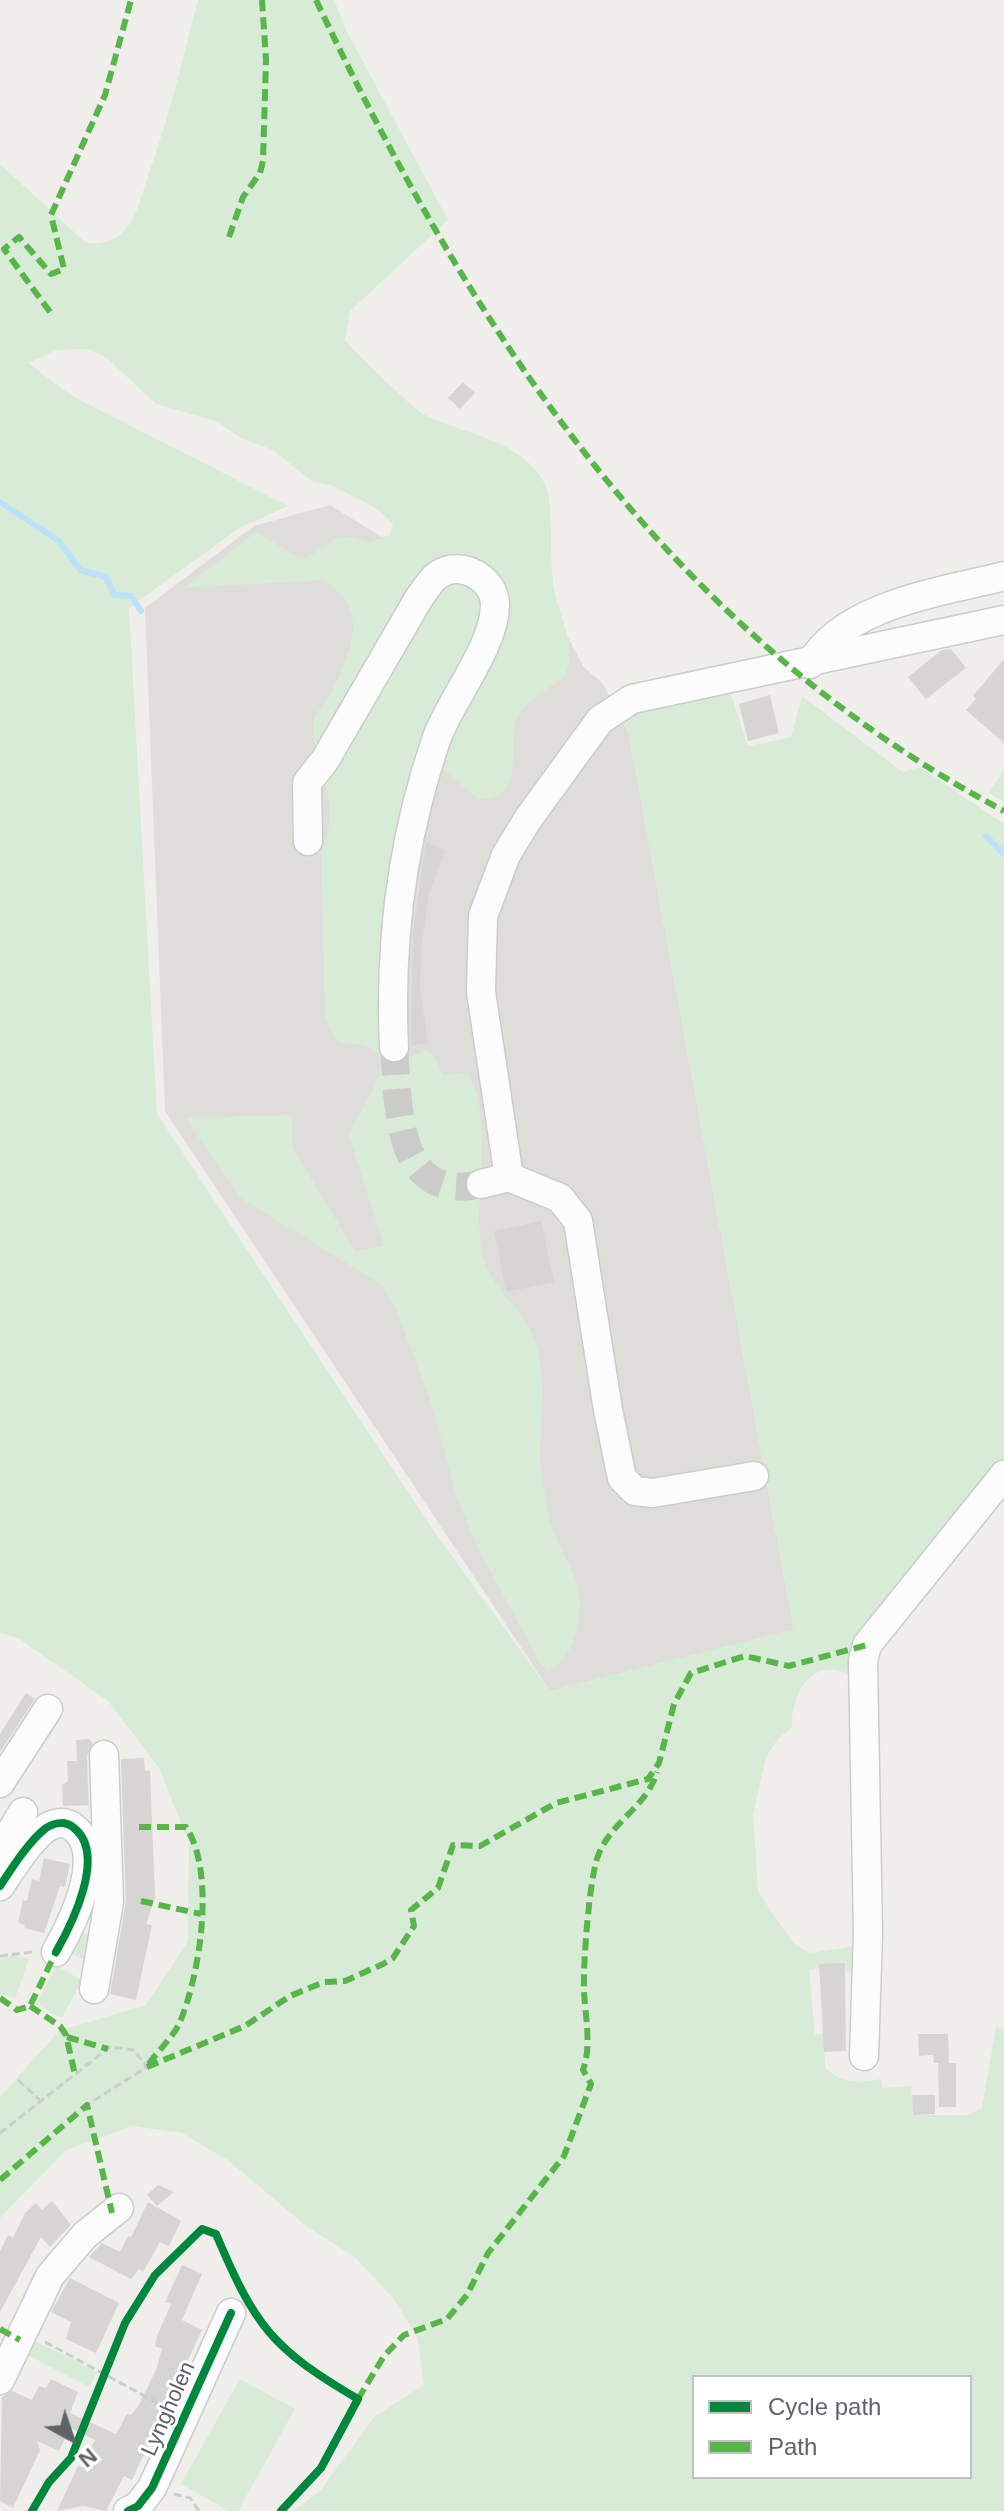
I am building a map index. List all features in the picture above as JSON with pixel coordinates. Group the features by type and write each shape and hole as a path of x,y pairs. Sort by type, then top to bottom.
{"street":[{"path":"308,841 307,783 325,760 419,598 436,576 445,571 456,568 474,574 490,587 496,605 436,742 409,847 392,944 394,1047"},
{"path":"810,664 820,648 878,608 1004,576"},
{"path":"509,1177 479,965 483,916 506,855 600,720 632,699 810,664 1004,620"},
{"path":"481,1184 509,1177 560,1198 578,1221 622,1478 635,1491 653,1493 754,1476"},
{"path":"864,2056 868,1933 863,1661 867,1645 1004,1475"},
{"path":"0,1783 48,1709"},
{"path":"94,1989 109,1902 104,1755"},
{"path":"0,1850 23,1812"},
{"path":"2,1880 45,1829 58,1823 71,1824 83,1835 88,1852 74,1921 56,1952"},
{"path":"74,1921 105,1931"},
{"path":"0,2380 50,2276 85,2235 119,2208"},
{"name":"Lyngholen","path":"128,2511 138,2506 152,2488 231,2313"}],"path":[{"path":"0,1956 13,1952 56,1952"},
{"path":"0,2133 110,2047 134,2050 147,2067 87,2105"},
{"path":"18,2080 41,2101"},
{"path":"54,2347 186,2418"},
{"path":"97,2385 108,2361"},
{"path":"152,2488 190,2498 199,2511"},
{"path":"190,2498 192,2491"}],"shaded area":[{"path":"330,505 390,542 528,562 583,666 603,684 629,735 794,1630 550,1691 165,1111 145,608 254,526"}],"green space":[{"path":"198,0 334,0 347,32 448,220 350,311 345,340 425,415 492,440 522,457 535,469 548,493 553,577 569,644 568,666 564,677 519,713 515,722 513,765 504,791 494,798 478,799 443,769 422,786 393,1057 401,1060 425,1051 432,1053 443,1075 467,1072 476,1091 482,1135 482,1251 491,1276 529,1326 538,1352 542,1380 540,1460 548,1512 579,1591 579,1613 573,1642 557,1665 548,1670 540,1663 478,1548 457,1498 432,1405 396,1309 382,1285 241,1198 185,1118 292,1115 292,1147 355,1251 384,1246 349,1136 379,1077 379,1055 367,1046 335,1040 325,1015 321,852 330,814 314,739 314,720 331,692 348,653 353,633 351,610 340,593 324,580 183,588 256,532 299,558 308,557 335,539 351,537 369,542 390,535 393,524 378,509 331,485 313,482 273,450 241,438 218,422 156,404 106,357 89,349 56,350 28,363 72,396 288,506 239,528 129,608 157,1114 433,1530 550,1691 794,1629 629,735 619,717 632,710 729,689 748,746 791,737 802,696 903,772 920,767 1004,824 1004,1465 851,1675 825,1670 806,1681 795,1701 792,1727 777,1740 766,1757 753,1814 758,1892 794,1944 810,1953 850,1947 863,1932 860,1965 850,1973 846,1971 845,1963 809,1970 815,2035 824,2033 825,2068 852,2081 881,2079 882,2088 911,2086 913,2115 969,2115 982,2108 996,2027 1004,2029 1004,2511 293,2511 321,2490 375,2416 424,2385 417,2336 393,2298 355,2257 306,2226 229,2161 182,2133 132,2126 66,2150 0,2218 0,2097 59,2031 146,2005 188,1941 189,1843 159,1768 108,1701 21,1640 0,1632 0,164 86,243 105,242 120,235 132,219 169,109"},
{"path":"1004,771 1004,802 988,792"},
{"path":"81,1931 92,1936 93,1963 64,1951"},
{"path":"13,1955 29,1959 15,1998 0,1994 0,1959"},
{"path":"56,1966 82,1980 62,2018 36,2004"},
{"path":"32,2339 97,2372 89,2387 24,2353"},
{"path":"240,2379 295,2409 238,2511 229,2511 181,2484"}],"building":[{"path":"463,382 475,393 460,409 448,398"},
{"path":"951,649 966,668 926,699 908,677 942,650"},
{"path":"1004,659 1004,743 966,710 976,699 973,696"},
{"path":"770,695 779,733 748,741 739,704"},
{"path":"426,842 445,850 429,895 422,941 420,987 428,1043 411,1046 413,932"},
{"path":"541,1221 554,1282 506,1292 494,1231"},
{"path":"26,1693 35,1699 0,1752 0,1734"},
{"path":"89,1739 93,1743 87,1756 89,1805 63,1806 62,1785 68,1781 67,1761 77,1761 76,1740"},
{"path":"144,1758 145,1771 150,1770 155,1897 146,1924 152,1925 136,2000 110,1994 126,1901 121,1759"},
{"path":"44,1858 70,1864 65,1887 60,1886 44,1933 24,1928 25,1925 18,1923 32,1879 39,1881"},
{"path":"845,1963 846,2051 824,2052 819,1964"},
{"path":"918,2034 948,2034 949,2063 956,2063 956,2107 939,2107 938,2063 934,2063 933,2055 919,2056"},
{"path":"912,2095 935,2095 935,2114 913,2115"},
{"path":"158,2185 174,2192 157,2206 147,2195"},
{"path":"52,2201 71,2225 50,2247 41,2237 0,2312 0,2251 8,2235 13,2238 25,2213 36,2203 42,2210"},
{"path":"148,2202 181,2221 169,2246 160,2242 143,2272 139,2269 131,2279 89,2257 102,2243 120,2252"},
{"path":"182,2265 202,2274 182,2320 202,2330 132,2480 124,2476 106,2511 83,2506 57,2511 78,2466 82,2467 95,2440 70,2428 59,2451 37,2441 40,2450 13,2508 0,2501 2,2397 12,2391 32,2400 39,2386 46,2388 51,2379 78,2392 70,2413 116,2434 127,2414 131,2415 139,2405 156,2370 162,2349 155,2346 157,2336 171,2304 165,2302"},
{"path":"70,2278 119,2303 96,2353 66,2339 71,2322 51,2312"}],"waterway":[{"path":"0,502 59,541 80,570 106,577 114,595 131,596 141,611"},
{"path":"986,836 1004,854"}],"tunnel":[{"path":"394,1047 401,1121 407,1145 417,1165 431,1179 452,1186 481,1184"}],"marked path":[{"path":"50,312 4,249 19,237 51,274 64,269 51,215 105,95 131,0"},
{"path":"229,237 243,197 260,173 263,161 266,60 262,0"},
{"path":"316,0 377,123 443,242 514,356 593,464 680,564 777,656 885,739 1004,811"},
{"path":"147,2067 245,2026 290,1996 324,1982 345,1981 393,1958 414,1926 411,1910 438,1888 453,1845 480,1846 556,1803 648,1779 659,1763 674,1704 691,1673 745,1656 789,1666 867,1645"},
{"path":"358,2399 384,2356 404,2335 447,2319 467,2295 488,2253 564,2156 591,2084 583,2070 588,2041 584,1978 593,1874 608,1837 644,1796 657,1772"},
{"path":"139,1827 186,1827 201,1870 203,1896 199,1951 187,2002 177,2028 147,2067"},
{"path":"141,1901 201,1914"},
{"path":"0,1998 17,2010 30,2006 56,1952"},
{"path":"30,2006 60,2026 66,2035 75,2075"},
{"path":"67,2037 108,2049"},
{"path":"0,2180 87,2105 112,2213"},
{"path":"0,2329 20,2340"}],"cycle path":[{"path":"0,1886 27,1847 46,1828 60,1823 74,1828 83,1840 87,1871 77,1907 56,1952"},
{"path":"32,2511 49,2482 71,2458 125,2323 155,2275 202,2229 216,2234 242,2291 269,2332 305,2365 358,2399 321,2468 281,2511"},
{"path":"128,2511 138,2506 152,2488 231,2313"}]}
